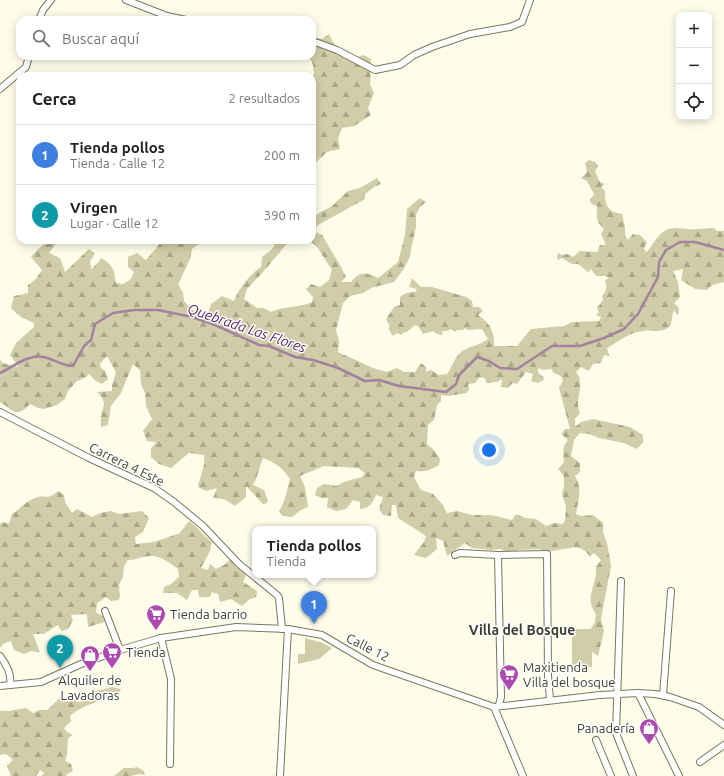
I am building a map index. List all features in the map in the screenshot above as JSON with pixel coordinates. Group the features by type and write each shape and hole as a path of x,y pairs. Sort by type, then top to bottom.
{"street":[{"path":"41,16 43,10 51,0"},
{"path":"126,0 167,16"},
{"path":"316,43 337,50 375,70 400,65 414,55 470,34 510,27 522,22 530,0"},
{"path":"20,72 26,67 28,60"},
{"path":"0,88 16,75"},
{"name":"Carrera 4 Este","path":"0,412 89,458 154,488 203,526 239,564 252,575"},
{"path":"455,555 460,553 498,555 547,554 548,675 550,700"},
{"path":"498,555 501,697 496,706 523,776"},
{"name":"Carrera 4 Este","path":"256,578 279,598 285,629 280,776"},
{"path":"621,581 616,733 633,776"},
{"path":"663,695 671,591"},
{"path":"105,612 120,650"},
{"name":"Calle 12","path":"0,686 41,682 81,664 120,650 161,638 236,627 285,629 322,635 373,665 496,706 618,694 638,693 663,695 699,707 724,725"},
{"path":"161,638 171,679 170,764"},
{"path":"0,656 9,671 11,678 10,685"},
{"path":"638,693 679,776"},
{"path":"596,740 611,776"},
{"path":"700,762 724,745"}],"green space":[{"path":"329,34 335,46 355,58 363,55 371,59 370,84 374,93 368,108 371,115 354,126 342,128 338,138 340,149 327,152 316,162 316,72 314,72 311,60 316,60 316,38 322,39"},
{"path":"589,160 595,162 598,166 595,171 600,182 605,184 601,187 605,191 606,204 613,212 622,214 625,235 628,240 633,234 640,235 647,242 644,249 647,252 661,234 671,228 714,228 717,231 724,231 724,282 712,285 707,290 695,289 681,280 683,269 673,271 678,282 680,297 674,303 679,308 678,315 674,310 669,327 660,331 647,330 636,332 627,336 607,348 609,356 604,355 601,363 593,364 589,371 581,367 576,372 580,380 578,407 580,413 575,419 575,427 581,422 593,419 630,427 643,435 643,442 637,449 624,443 599,438 589,434 580,433 574,440 571,456 580,463 580,472 575,476 579,486 579,500 576,514 581,516 593,515 603,523 603,532 607,543 611,566 601,619 604,631 598,656 589,650 587,635 595,622 596,614 592,608 591,597 596,567 601,560 594,553 590,556 584,550 576,547 546,552 540,549 519,550 510,553 500,549 491,550 472,548 465,543 447,556 443,541 436,538 437,549 426,558 414,555 424,542 426,536 398,518 396,505 392,505 391,516 383,515 379,509 383,497 376,495 370,505 366,508 360,509 360,502 353,500 346,509 336,511 327,507 328,498 321,498 315,495 317,488 324,484 336,486 362,477 365,473 358,468 324,466 300,476 305,487 308,507 292,517 283,516 279,511 290,479 279,466 263,458 253,485 264,490 268,501 264,505 246,486 246,497 235,506 224,499 213,498 217,488 206,491 198,487 204,467 204,455 189,453 171,468 159,464 151,457 151,449 156,442 147,441 143,431 152,419 146,406 145,393 141,384 140,370 133,364 121,393 111,406 108,425 101,427 104,401 97,392 112,391 112,385 116,372 107,356 100,364 108,379 102,384 96,381 89,374 85,378 77,381 68,391 65,399 57,405 44,409 30,404 25,409 15,412 0,402 0,359 2,363 19,367 10,355 16,343 34,327 34,323 21,317 11,308 14,296 28,293 28,285 36,279 42,270 31,257 45,244 56,244 49,253 60,258 65,272 89,249 95,253 90,262 91,269 99,262 101,258 112,268 116,283 123,284 131,279 134,272 128,267 128,257 137,253 146,260 159,244 199,244 192,249 190,259 178,285 183,292 184,301 191,309 198,312 202,320 208,313 211,304 222,296 234,301 245,282 261,267 262,257 271,250 275,244 287,244 247,289 244,299 257,308 264,308 271,312 312,302 313,297 306,289 311,284 320,287 329,280 332,270 314,244 316,244 316,232 322,235 346,277 341,282 351,282 360,274 367,274 378,278 398,262 405,235 407,209 420,198 426,202 420,207 416,215 416,227 409,259 394,282 371,288 363,293 350,296 343,303 336,330 339,341 338,352 373,368 387,372 397,368 404,372 415,372 421,363 427,368 425,372 431,370 439,375 447,374 457,356 462,351 488,339 482,329 467,330 466,328 455,332 451,329 442,331 443,335 437,334 433,331 423,334 418,326 415,325 401,335 397,333 393,336 388,328 390,327 386,319 395,306 400,305 400,297 406,293 415,292 417,289 409,287 412,278 421,287 432,287 466,297 472,301 473,307 479,307 483,311 478,315 486,321 491,328 494,336 494,346 517,346 531,329 564,326 572,322 599,321 601,317 596,315 599,312 597,308 603,300 602,296 606,288 605,280 609,278 605,276 596,276 591,269 588,272 578,264 572,264 562,258 558,260 557,257 558,253 562,255 568,254 573,257 580,251 597,252 600,245 606,245 601,234 604,229 597,219 597,206 592,204 589,200 594,195 587,181 581,178 587,172 585,163","holes":["538,368 543,370 551,369 554,373 561,376 563,381 559,388 570,429 565,429 561,434 568,440 564,447 564,462 558,469 564,476 562,494 566,506 565,521 562,524 555,523 546,526 536,519 525,518 516,514 512,520 491,515 472,515 457,511 447,513 442,504 433,494 421,490 414,477 416,471 428,470 439,465 440,459 434,450 427,444 428,425 434,420 437,405 441,401 441,395 449,396 466,393 469,390 468,384 475,383 480,377 485,378 486,383 497,382 502,379 501,387 507,388 513,383 517,384 526,372 533,374 531,381 538,383 545,379 538,372"]},
{"path":"377,178 381,184 365,194 365,199 318,225 316,228 316,215 332,206 348,191 360,188"},
{"path":"58,491 64,495 65,502 72,513 77,509 92,517 100,513 111,511 119,514 142,511 149,518 143,532 135,537 136,544 154,542 180,533 189,521 212,542 210,551 201,568 208,570 210,564 216,569 224,565 232,558 236,567 247,573 243,582 257,591 256,597 250,599 242,606 231,599 220,602 218,594 212,592 210,597 199,597 198,590 192,590 187,600 177,593 163,593 164,587 171,584 179,577 178,569 169,562 154,556 128,560 124,566 123,577 119,585 119,600 111,601 106,597 97,603 96,612 102,616 105,622 88,627 87,614 71,615 73,620 68,629 61,631 58,625 44,634 33,634 40,652 32,651 24,654 14,650 11,641 4,643 0,648 0,524 3,522 9,524 12,514 29,501 39,497 49,497"},
{"path":"572,629 592,629 592,667 572,666"},
{"path":"305,638 323,643 332,648 319,659 298,664 298,654 305,654"},
{"path":"112,687 121,689 117,697 111,694 80,709 70,716 71,721 64,728 67,732 73,735 68,738 67,755 65,761 71,764 73,771 66,776 41,776 44,773 40,770 36,776 11,776 7,766 13,760 6,754 0,755 0,711 26,708 33,713 39,710 47,710 61,697 68,697 80,702 96,691"},
{"path":"137,767 144,771 145,775 114,776 124,768"}],"waterway":[{"name":"Quebrada Las Flores","path":"0,373 32,357 43,357 65,365 73,366 84,346 91,340 95,324 113,313 134,310 158,310 192,317 215,325 259,345 269,346 295,357 313,360 338,368 365,381 379,380 399,386 446,392 456,384 459,375 477,357 489,361 500,368 517,369 552,346 580,346 624,329 638,314 658,277 659,262 666,250 680,242 695,242 724,250"}],"place":[{"name":"Tienda pollos","path":"314,624"},
{"name":"Tienda barrio","path":"156,631"},
{"name":"Virgen","path":"60,668"},
{"name":"Tienda","path":"112,669"},
{"name":"Alquiler de Lavadoras","path":"90,672"},
{"name":"Maxitienda Villa del bosque","path":"509,691"},
{"name":"Panadería","path":"649,745"}],"district":[{"name":"Villa del Bosque","path":"522,630"}]}
